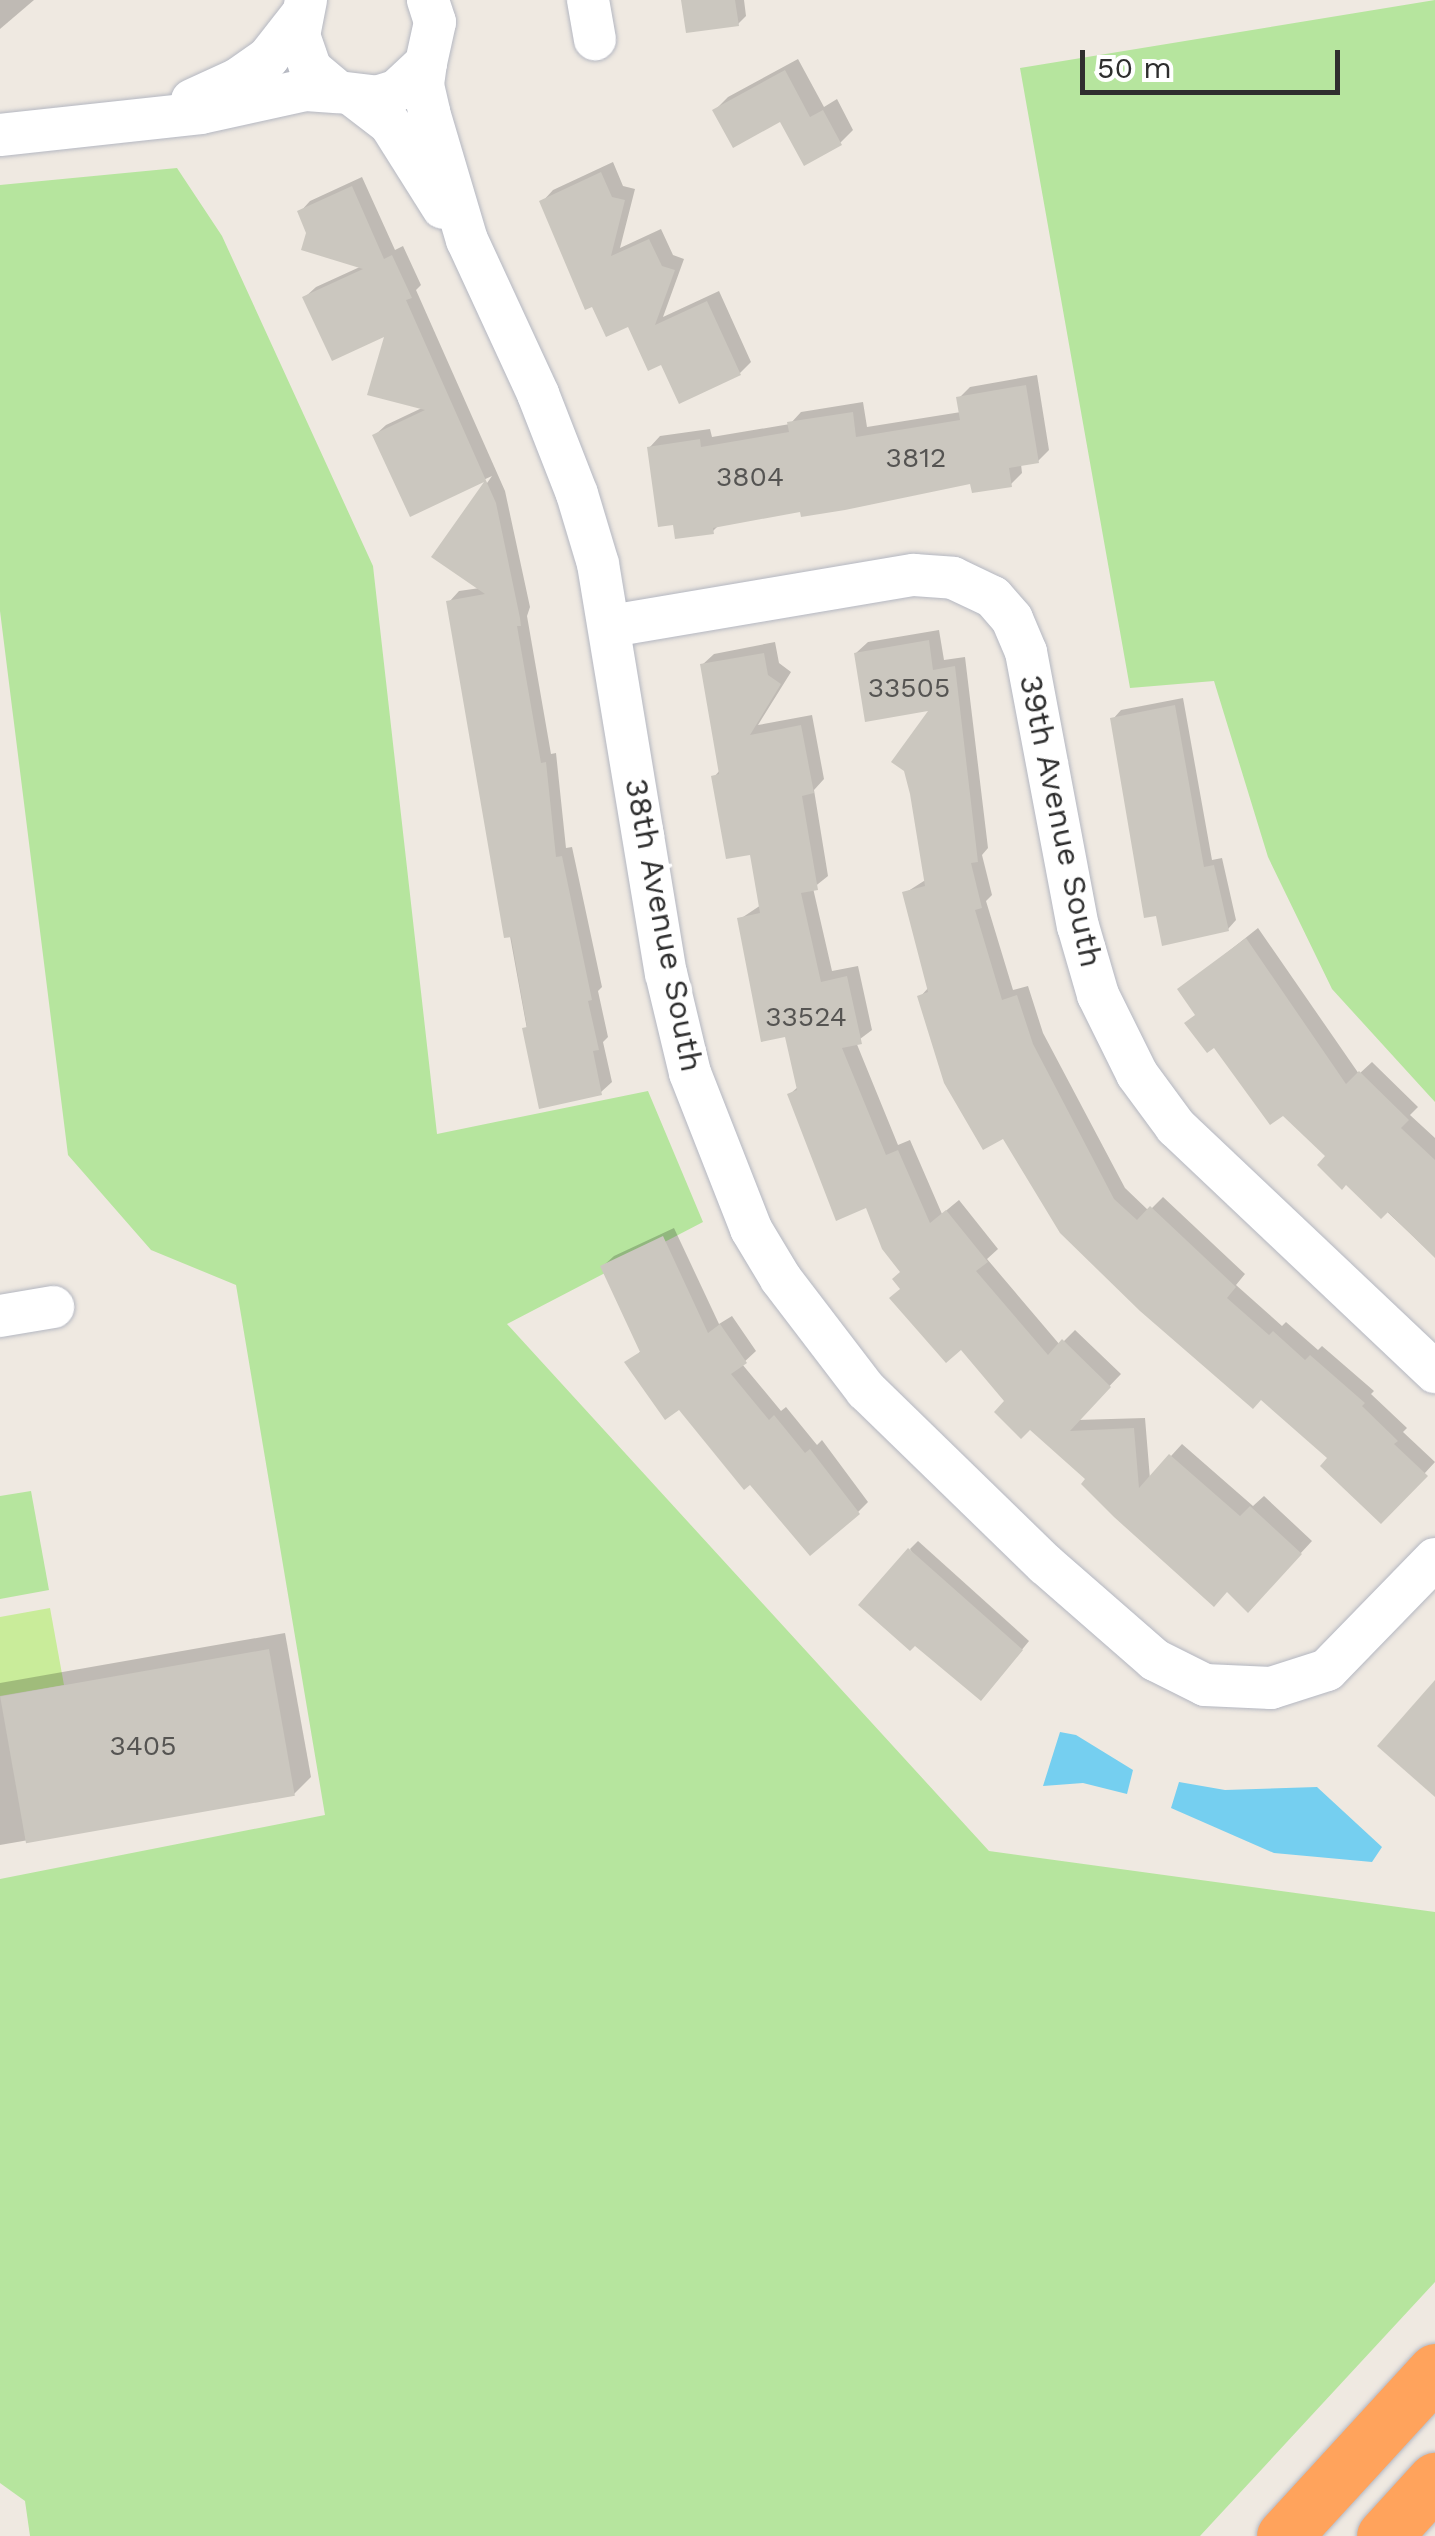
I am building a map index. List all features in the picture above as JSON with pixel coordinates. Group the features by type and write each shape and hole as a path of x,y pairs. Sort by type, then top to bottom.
{"highway":[{"path":"1284,2536 1435,2371"},
{"path":"1384,2536 1435,2480"}],"street":[{"name":"38th Avenue South","path":"428,0 435,22 423,85 429,112 467,240 538,394 577,494 611,626 670,989 690,1073 751,1229 808,1317 866,1390 1045,1564 1166,1666 1205,1685 1254,1690 1287,1686 1341,1661 1435,1559"},
{"name":"38th Avenue South","path":"303,9 303,53 311,69 390,124 467,240"},
{"path":"110,123 207,96 238,79 268,58 303,9"},
{"path":"0,136 232,108 306,90 346,94 396,91 426,63"},
{"name":"39th Avenue South","path":"611,626 914,575 953,578 993,598 1012,619 1026,652 1078,926 1098,995 1137,1074 1176,1127 1435,1372"},
{"path":"0,1316 53,1306"}],"green space":[{"path":"1435,0 1435,1102 1332,989 1268,857 1214,681 1130,688 1020,68"},
{"path":"177,168 222,236 373,566 437,1134 648,1091 703,1222 507,1324 989,1851 1435,1912 1435,2282 1200,2536 30,2536 25,2501 0,2483 0,1879 325,1815 236,1285 151,1250 68,1155 0,611 0,185"},
{"path":"31,1491 49,1590 0,1599 0,1496"},
{"path":"50,1608 64,1685 0,1696 0,1617"}],"water":[{"path":"1060,1732 1076,1735 1133,1770 1127,1794 1083,1783 1043,1786"},
{"path":"1179,1782 1225,1790 1317,1787 1382,1847 1372,1862 1274,1853 1171,1808"}],"building":[{"path":"681,0 735,0 739,26 686,33"},
{"path":"785,70 810,117 823,110 842,145 804,166 780,122 733,148 712,110"},
{"path":"601,172 612,197 625,200 611,256 649,239 662,266 675,270 655,325 707,301 741,375 679,404 661,365 648,371 628,327 606,337 592,307 585,310 539,201"},
{"path":"352,186 384,259 392,255 412,298 406,300 496,503 520,618 521,626 517,626 541,763 546,762 556,857 562,856 592,1000 588,1001 599,1050 593,1051 602,1095 539,1109 522,1028 527,1027 511,937 504,938 446,601 485,594 431,557 484,482 410,517 372,435 425,410 367,395 384,337 332,361 302,297 363,269 301,250 306,233 297,211"},
{"path":"1026,385 1039,463 1009,468 1012,487 972,493 970,484 845,510 801,517 800,512 713,528 714,534 675,539 673,525 658,527 647,447 700,439 701,447 789,432 787,422 853,412 856,437 960,420 956,397"},
{"path":"929,640 933,670 955,666 978,862 971,863 982,908 975,910 1002,1000 1017,995 1033,1044 1114,1199 1137,1220 1150,1206 1236,1287 1227,1298 1305,1360 1310,1355 1365,1403 1362,1406 1398,1441 1394,1444 1428,1476 1381,1524 1320,1466 1327,1458 1261,1400 1253,1409 1140,1311 1060,1233 1003,1139 983,1150 944,1083 917,996 928,992 902,892 925,886 910,794 904,771 891,762 928,711 865,722 854,653"},
{"path":"764,653 768,675 781,684 750,735 801,725 814,793 802,796 818,890 801,893 821,982 847,976 862,1044 842,1048 886,1155 898,1150 930,1223 946,1210 988,1262 976,1271 1048,1355 1062,1339 1111,1387 1070,1431 1134,1428 1139,1488 1169,1454 1240,1516 1250,1506 1302,1554 1248,1613 1227,1592 1214,1607 1114,1517 1081,1484 1085,1479 1030,1430 1021,1439 994,1412 1004,1401 961,1350 946,1363 889,1298 900,1289 892,1279 900,1272 882,1249 866,1208 836,1221 787,1094 797,1090 785,1037 761,1042 737,918 760,913 750,855 726,859 711,776 719,774 700,664"},
{"path":"1175,705 1204,867 1214,865 1229,931 1162,946 1156,916 1144,918 1110,718"},
{"path":"1246,938 1346,1084 1359,1071 1409,1120 1401,1128 1435,1160 1435,1258 1388,1212 1381,1219 1346,1185 1342,1190 1317,1165 1325,1156 1283,1116 1270,1125 1214,1048 1207,1053 1184,1023 1195,1015 1177,989"},
{"path":"663,1236 708,1333 720,1324 747,1363 731,1374 769,1420 774,1415 805,1453 810,1449 860,1514 810,1556 750,1485 744,1490 679,1410 665,1420 624,1362 640,1352 600,1266"},
{"path":"908,1548 1023,1650 981,1701 915,1646 910,1651 858,1605"},
{"path":"269,1649 295,1796 26,1843 0,1696"},
{"path":"1435,1680 1435,1797 1377,1746"}]}
